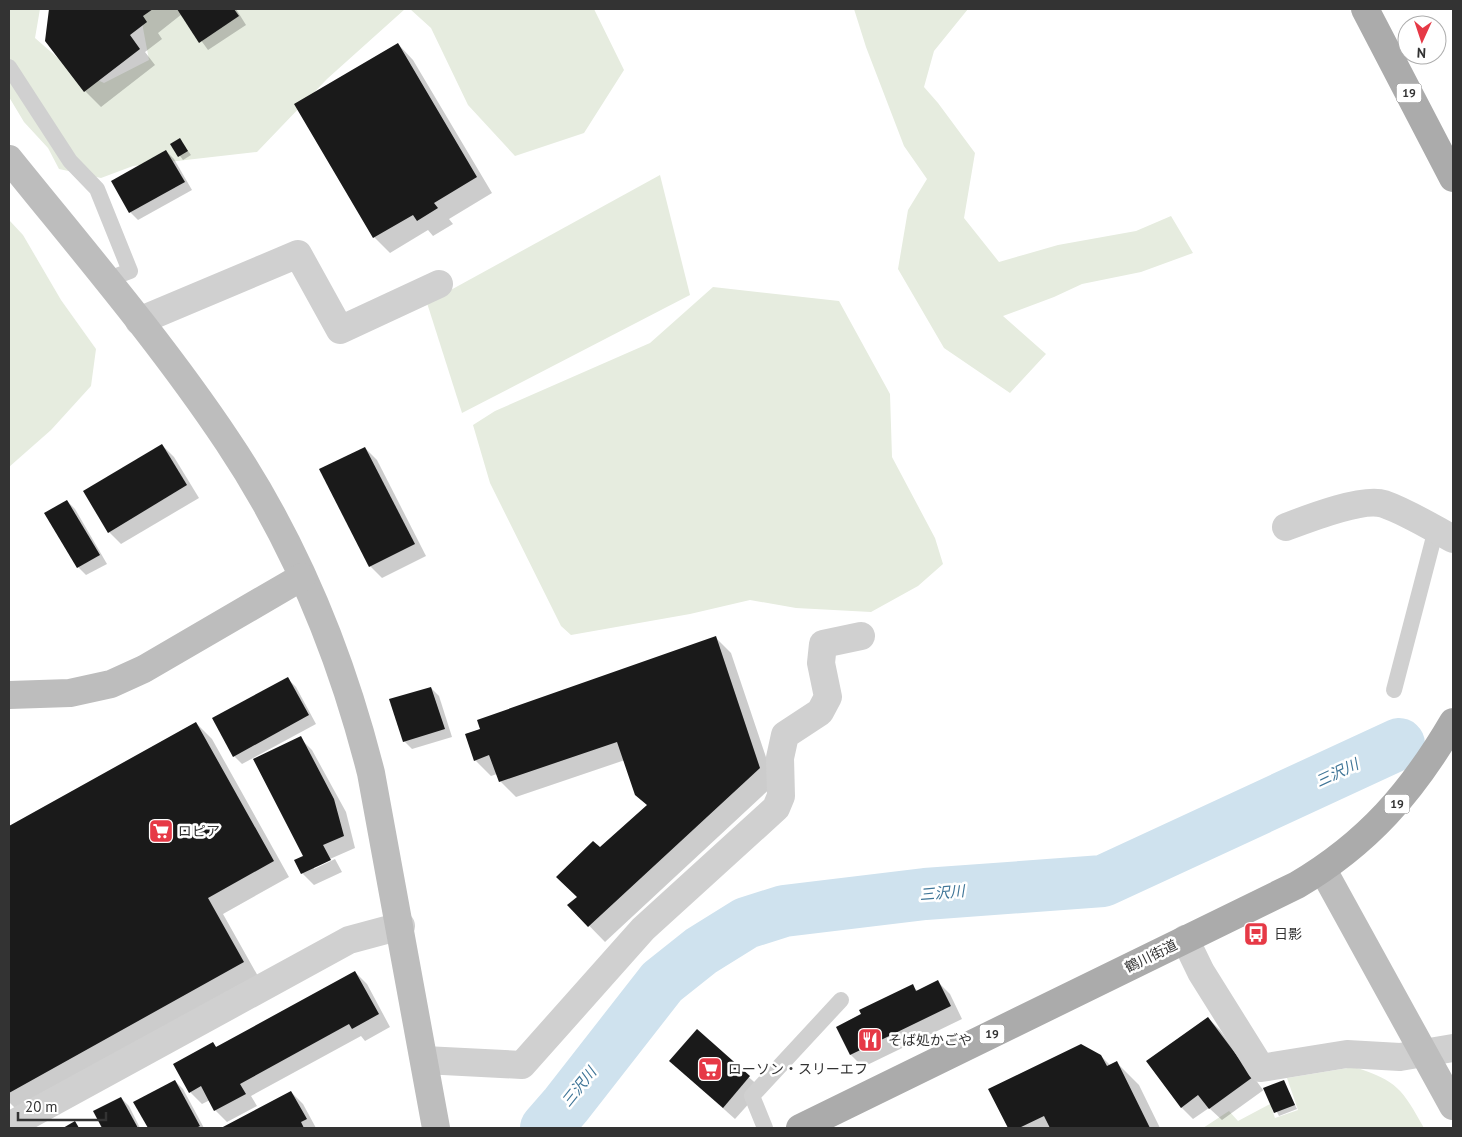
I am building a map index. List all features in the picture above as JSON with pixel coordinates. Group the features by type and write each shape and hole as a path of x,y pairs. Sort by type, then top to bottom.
{"main road":[{"name":"19","path":"1365,9 1453,178"},
{"path":"9,160 139,321 229,444 279,528 322,622 358,723 381,818 436,1128"},
{"path":"9,695 70,693 111,684 144,669 302,578"},
{"name":"鶴川街道","path":"800,1128 1297,885 1323,870 1349,851 1388,815 1410,789 1453,722"},
{"path":"1323,870 1453,1106"}],"street":[{"path":"139,321 298,254 340,330 439,284"},
{"path":"1286,527 1326,512 1350,506 1382,503 1444,534"},
{"path":"424,1060 522,1065 643,929 776,808 781,796 780,758 785,735 820,712 828,697 821,663 823,644 860,636"},
{"path":"9,1126 349,940 401,926"},
{"path":"1185,939 1201,972 1261,1068 1347,1054 1400,1057 1453,1048"}],"lane":[{"path":"9,67 70,161 97,189 130,272 106,280"},
{"path":"1394,690 1444,534"},
{"path":"766,1128 752,1096 842,1000"}],"shaded area":[{"path":"9,9 40,9 35,38 66,65 104,83 149,60 143,28 144,9 405,9 327,79 257,152 133,166 101,178 59,169 48,148 24,122 9,97"},
{"path":"410,9 594,9 624,70 584,133 515,156 468,105 431,28"},
{"path":"854,9 968,9 934,51 924,87 975,153 964,218 999,262 1058,245 1136,231 1171,216 1193,253 1141,272 1082,284 1054,297 1003,316 1046,354 1010,393 944,348 898,269 908,210 927,179 904,146 866,47"},
{"path":"660,175 690,295 462,413 427,303"},
{"path":"9,220 23,235 61,300 96,349 91,386 51,430 9,467"},
{"path":"713,287 839,301 890,394 892,457 935,538 943,564 918,586 871,612 796,608 750,600 690,614 571,635 561,626 490,483 473,425 495,411 650,343"},
{"path":"1354,1067 1380,1077 1397,1088 1404,1095 1424,1128 1203,1128 1229,1111 1238,1121 1270,1104 1275,1118 1298,1110 1287,1078"}],"building":[{"path":"49,9 153,9 143,16 147,22 130,35 140,49 84,92 45,41"},
{"path":"177,9 234,9 239,16 199,43"},
{"path":"398,43 477,177 434,203 438,208 417,221 413,215 373,238 294,104"},
{"path":"180,138 188,151 178,157 170,144"},
{"path":"166,150 185,182 129,213 111,181"},
{"path":"162,444 187,485 108,533 83,491"},
{"path":"365,447 415,544 369,567 319,469"},
{"path":"67,500 100,555 77,568 44,513"},
{"path":"716,636 760,768 588,927 567,905 577,897 556,877 593,841 600,847 647,805 635,795 617,742 499,782 489,755 474,761 465,734 480,729 477,720"},
{"path":"288,677 309,715 233,757 212,718"},
{"path":"431,687 445,729 403,742 389,699"},
{"path":"196,722 274,861 208,898 244,962 9,1093 9,826"},
{"path":"301,736 334,799 344,836 323,845 331,860 301,874 294,860 303,856 253,759"},
{"path":"355,971 379,1014 352,1029 349,1024 240,1084 246,1094 214,1111 201,1086 189,1093 173,1064 213,1042 216,1047"},
{"path":"938,980 951,1006 850,1055 836,1027 861,1014 859,1010 913,984 916,991"},
{"path":"1208,1017 1253,1077 1209,1109 1198,1095 1181,1108 1146,1061"},
{"name":"ローソン・スリーエフ","path":"697,1029 750,1076 723,1108 669,1061"},
{"path":"1081,1044 1101,1055 1107,1066 1117,1061 1150,1128 1050,1128 1044,1116 1019,1128 1008,1128 988,1089"},
{"path":"175,1080 200,1126 196,1128 148,1128 133,1102"},
{"path":"1284,1080 1295,1105 1274,1113 1263,1088"},
{"path":"291,1091 307,1119 301,1122 304,1128 221,1128"},
{"path":"121,1097 138,1128 102,1128 93,1111"},
{"path":"75,1121 79,1128 63,1128"}],"waterway":[{"name":"三沢川","path":"546,1128 662,982 701,951 746,923 784,911 925,894 1103,881 1399,744"}],"place":[{"name":"ロピア","path":"161,831"},
{"name":"日影","path":"1256,934"},
{"name":"そば処かごや","path":"870,1040"},
{"name":"ローソン・スリーエフ","path":"710,1069"}]}
